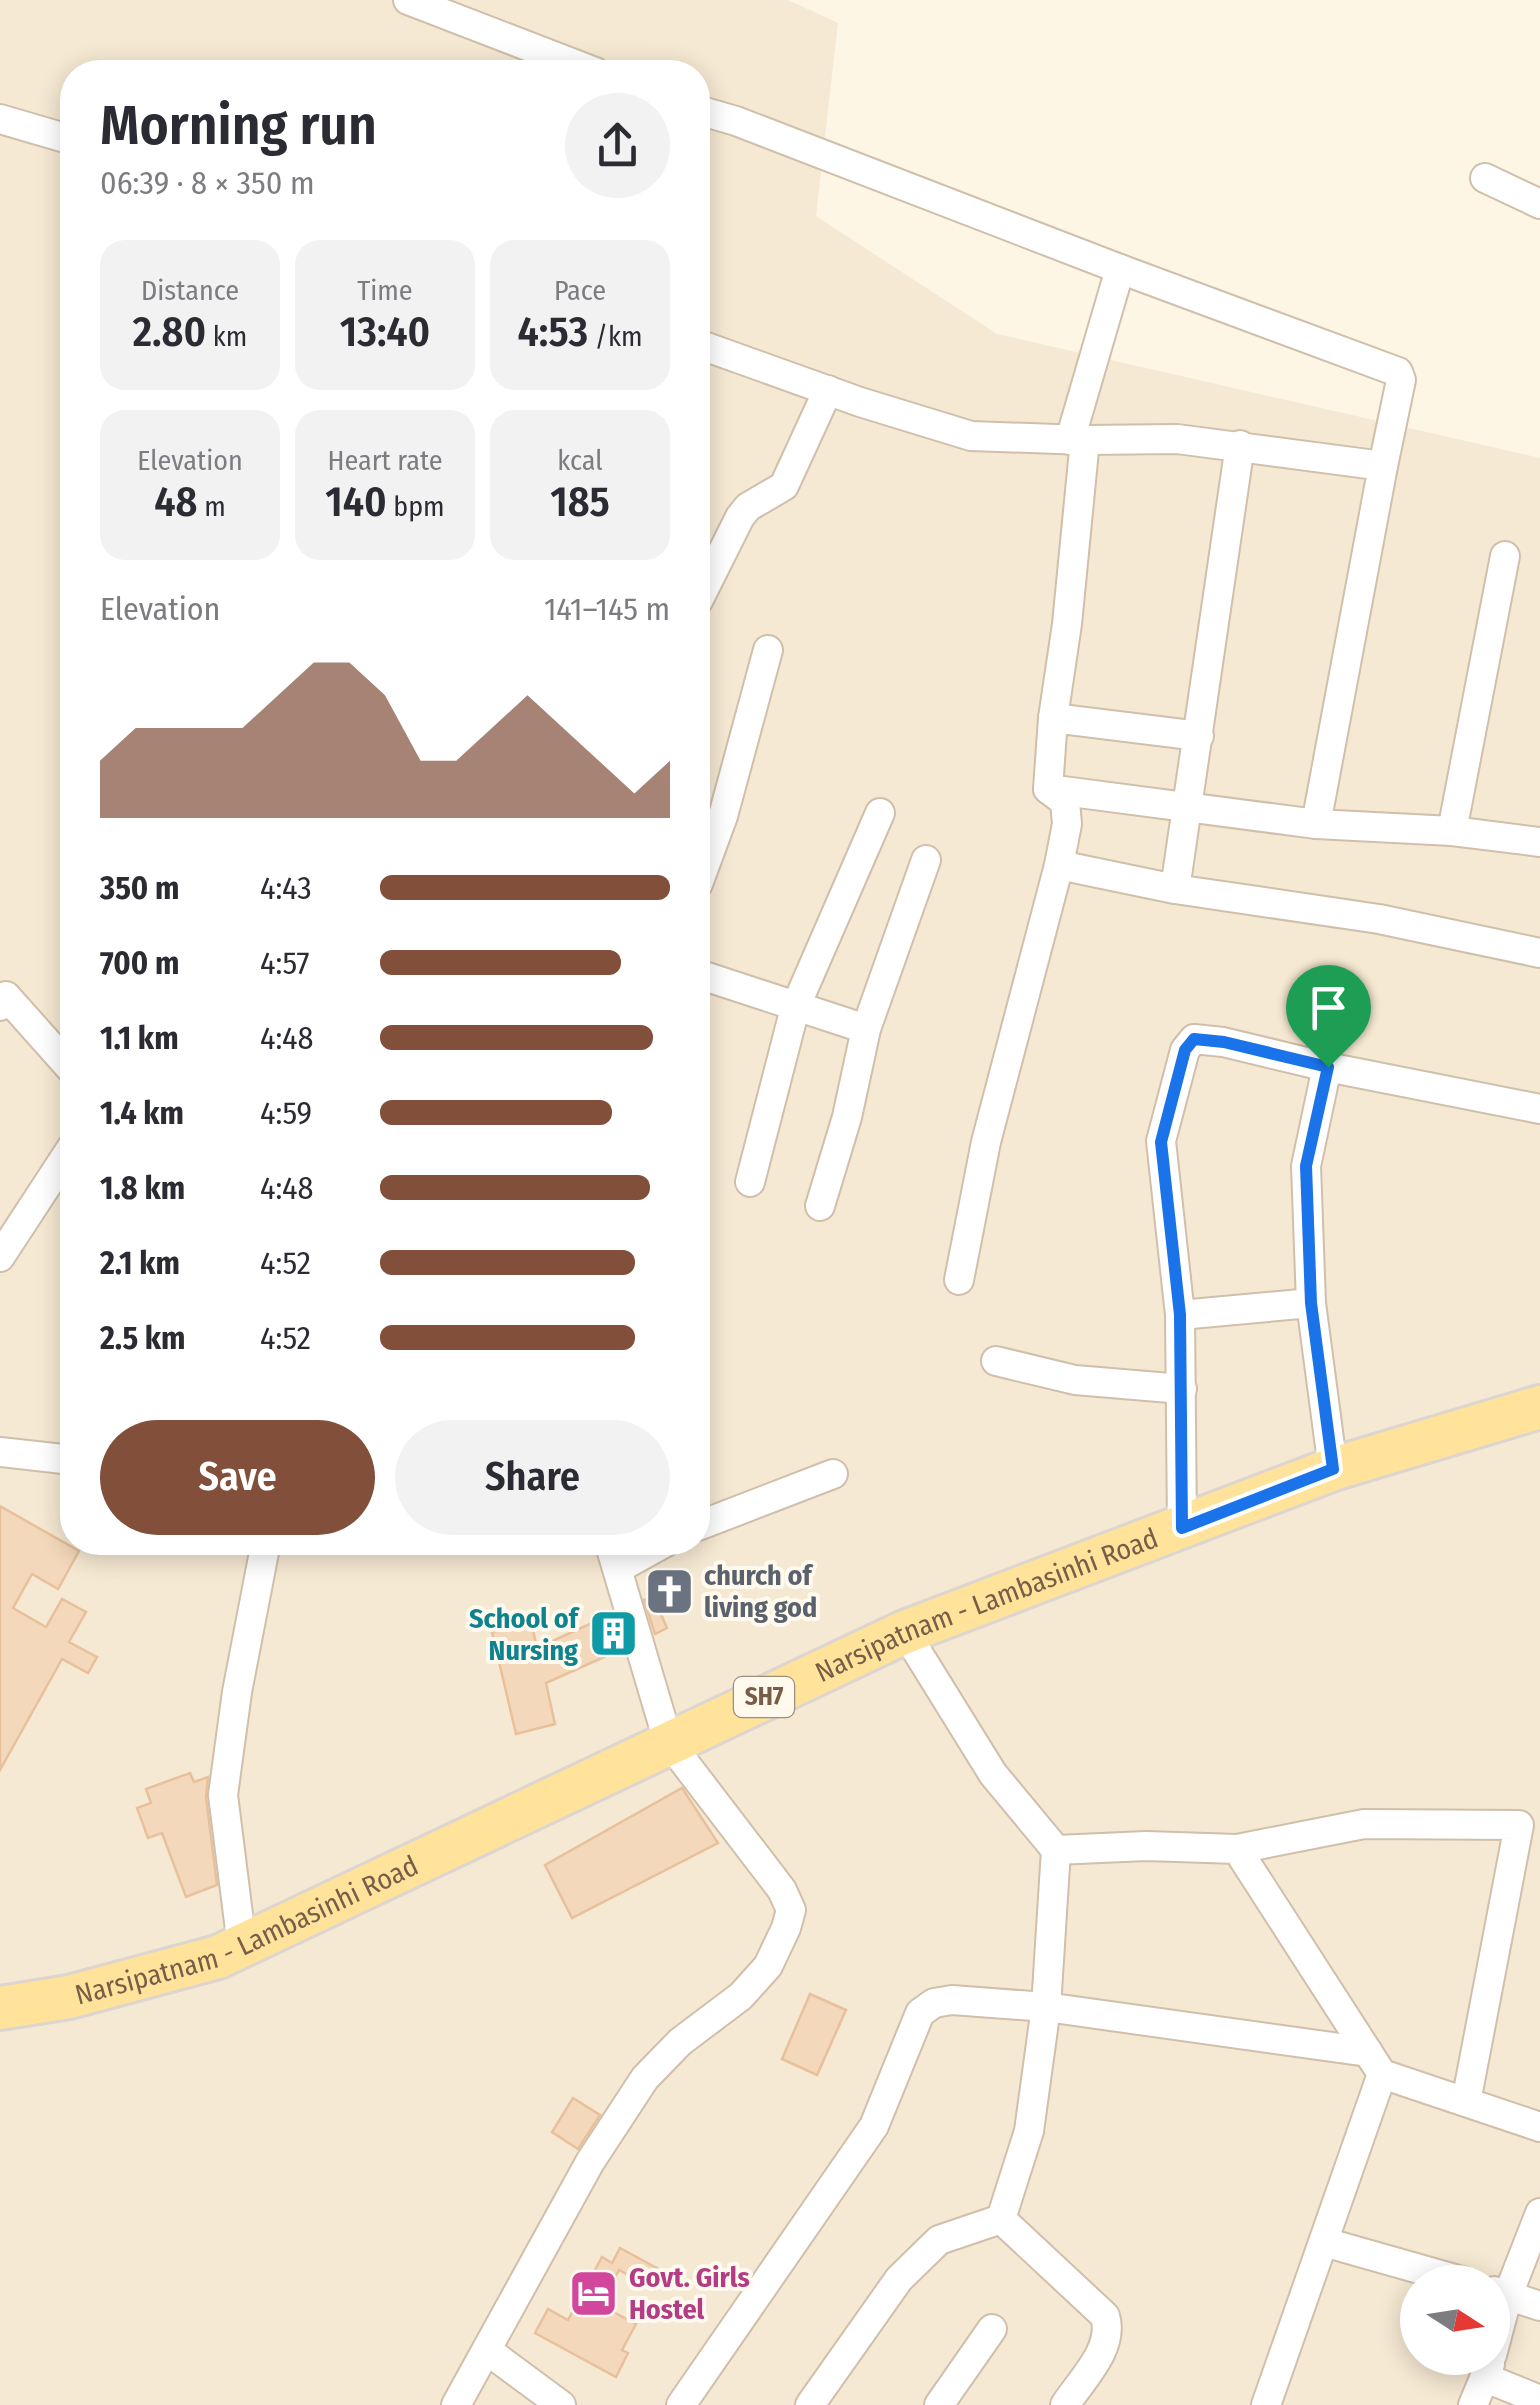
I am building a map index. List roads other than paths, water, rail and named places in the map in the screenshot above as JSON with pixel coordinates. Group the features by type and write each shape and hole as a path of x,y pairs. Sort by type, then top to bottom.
{"main road":[{"name":"Narsipatnam - Lambasinhi Road","path":"0,2008 69,1997 218,1956 904,1632 1333,1469 1540,1407"}],"street":[{"path":"408,0 564,60"},
{"path":"710,113 1398,372 1401,380 1316,824"},
{"path":"0,119 60,136"},
{"path":"1484,178 1540,204"},
{"path":"1048,789 1052,718 1067,624 1077,440 1120,270"},
{"path":"710,348 971,436 1177,439 1383,466"},
{"path":"710,577 748,507 784,486 828,390"},
{"path":"1175,889 1240,445"},
{"path":"1452,831 1506,556"},
{"path":"710,851 768,650"},
{"path":"1052,718 1199,736"},
{"path":"1048,789 1316,824 1452,831 1540,842"},
{"path":"959,1280 986,1142 1059,865 1066,808 1062,798 1048,789"},
{"path":"750,1182 795,1008 880,813"},
{"path":"820,1206 847,1117 866,1030 926,860"},
{"path":"1059,865 1175,889 1379,919 1540,952"},
{"path":"710,978 866,1030"},
{"path":"0,1006 6,996 60,1057"},
{"path":"1182,1528 1180,1315 1161,1142 1185,1050 1194,1039 1540,1109"},
{"path":"1328,1067 1306,1166 1311,1303 1333,1469"},
{"path":"0,1256 60,1165"},
{"path":"1180,1315 1311,1303"},
{"path":"996,1362 1074,1380 1182,1389"},
{"path":"0,1452 60,1459"},
{"path":"710,1521 833,1474"},
{"path":"242,1946 223,1794 237,1692 263,1555"},
{"path":"456,2405 590,2162 645,2078 680,2042 760,1978 791,1910 782,1890 668,1742 614,1555"},
{"path":"904,1632 993,1774 1056,1850 1046,2007 1029,2131 1001,2219"},
{"path":"1056,1850 1146,1846 1237,1849 1364,1824 1519,1825 1466,2102"},
{"path":"1237,1849 1375,2063 1324,2242 1266,2405"},
{"path":"681,2405 874,2126 920,2013 934,2003 952,2000 1046,2007 1375,2063 1466,2102 1540,2127"},
{"path":"1510,2273 1540,2213"},
{"path":"810,2405 899,2279 939,2240 1001,2219"},
{"path":"1001,2219 1105,2316 1109,2328 1106,2344 1065,2405"},
{"path":"1324,2242 1405,2265"},
{"path":"1510,2296 1540,2306"},
{"path":"940,2405 992,2329"},
{"path":"488,2350 561,2405"},
{"path":"1472,2405 1485,2375"},
{"path":"1506,2375 1540,2400"}],"place":[{"name":"church of living god","path":"669,1591"},
{"name":"School of Nursing","path":"613,1634"},
{"name":"Govt. Girls Hostel","path":"594,2293"}]}
